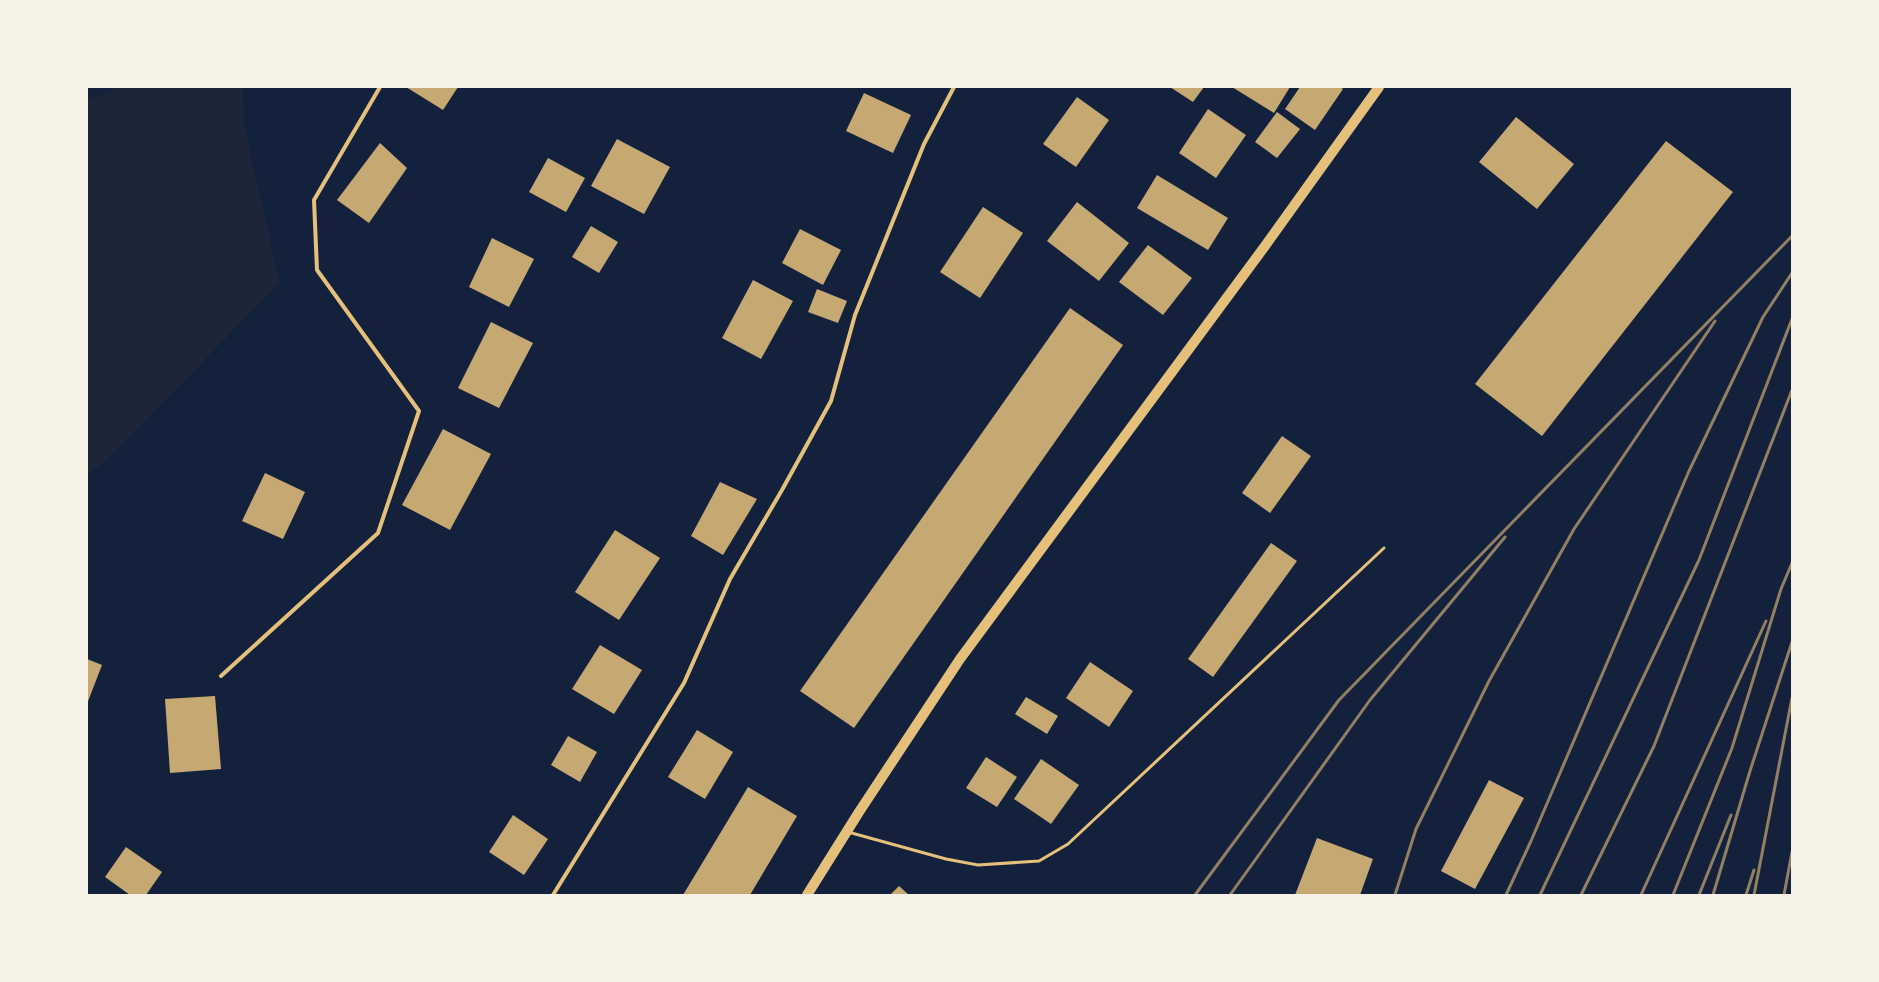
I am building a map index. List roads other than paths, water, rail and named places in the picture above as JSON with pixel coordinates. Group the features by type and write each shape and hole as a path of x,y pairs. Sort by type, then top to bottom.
{"main road":[{"path":"807,895 846,832 960,659 1265,246 1379,87"}],"street":[{"path":"221,676 378,533 419,411 317,270 314,200 380,87"},
{"path":"553,895 684,683 730,579 782,490 831,401 855,315 924,144 954,87"}],"lane":[{"path":"846,832 946,859 978,865 1039,861 1068,844 1384,548"}],"railway":[{"path":"1195,895 1339,700 1792,236"},
{"path":"1506,895 1531,841 1689,471 1763,317 1792,273"},
{"path":"1540,895 1699,560 1792,319"},
{"path":"1395,895 1416,829 1489,681 1574,529 1715,321"},
{"path":"1581,895 1654,746 1792,390"},
{"path":"1230,895 1370,700 1505,537"},
{"path":"1673,895 1732,748 1781,589 1792,563"},
{"path":"1641,895 1766,621"},
{"path":"1713,895 1750,771 1792,642"},
{"path":"1754,895 1792,698"},
{"path":"1699,895 1731,815"},
{"path":"1784,895 1792,852"},
{"path":"1746,895 1754,870"}]}
